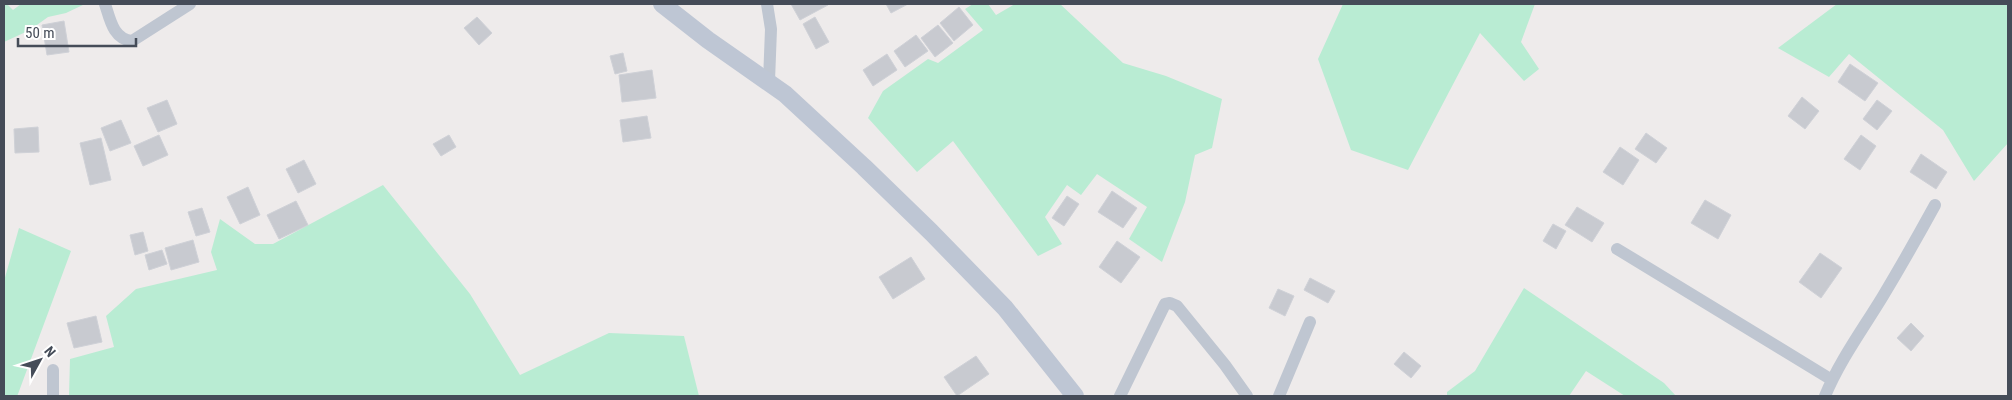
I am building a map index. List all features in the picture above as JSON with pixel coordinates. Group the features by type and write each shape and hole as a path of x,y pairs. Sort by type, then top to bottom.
{"street":[{"path":"105,4 118,36 124,40 132,41 190,4"},
{"path":"662,4 708,40 769,81 931,232 1005,308 1075,396"},
{"path":"767,4 771,29 769,81"},
{"path":"1825,396 1860,330 1887,290 1935,205"},
{"path":"1617,249 1832,380"},
{"path":"1120,396 1165,304 1170,303 1177,306 1247,396"},
{"path":"1279,396 1310,322"},
{"path":"53,370 53,396"}],"green space":[{"path":"4,4 7,4 13,10 21,4 85,4 66,13 48,17 30,30 4,42"},
{"path":"973,4 988,4 996,15 1015,4 1060,4 1123,63 1166,76 1222,99 1212,148 1195,155 1185,202 1162,262 1129,239 1147,207 1097,174 1081,195 1067,185 1045,217 1062,244 1038,256 953,141 917,172 868,118 883,91 928,59 938,63 983,30 965,9"},
{"path":"1343,4 1535,4 1521,42 1539,69 1524,81 1480,33 1408,170 1351,150 1318,59"},
{"path":"1837,4 2008,4 2008,143 1974,181 1943,130 1849,54 1829,77 1778,48"},
{"path":"383,185 470,294 520,375 609,333 684,336 699,396 69,396 70,359 114,347 106,316 136,289 217,270 211,252 220,219 255,244 273,244"},
{"path":"19,228 71,251 18,394 17,396 4,396 4,281"},
{"path":"1524,288 1664,383 1676,396 1625,396 1586,371 1569,396 1447,396 1447,392 1475,371"}],"building":[{"path":"791,4 827,4 828,5 800,20"},
{"path":"886,4 908,4 891,13"},
{"path":"959,7 973,25 954,41 940,23"},
{"path":"477,17 492,33 479,45 464,28"},
{"path":"815,17 829,42 816,49 803,24"},
{"path":"64,21 69,52 47,55 42,25"},
{"path":"938,25 953,43 935,57 921,38"},
{"path":"916,35 928,51 905,67 894,51"},
{"path":"623,53 627,71 615,74 610,56"},
{"path":"887,54 897,70 873,86 863,70"},
{"path":"1850,64 1878,83 1865,101 1838,82"},
{"path":"652,70 656,98 622,102 619,75"},
{"path":"1802,97 1819,111 1805,129 1788,116"},
{"path":"167,100 177,124 158,132 147,108"},
{"path":"1877,100 1892,111 1877,130 1863,119"},
{"path":"647,116 651,138 623,142 620,120"},
{"path":"121,120 131,143 110,151 101,128"},
{"path":"38,127 39,152 15,153 14,129"},
{"path":"1646,133 1667,148 1656,163 1635,149"},
{"path":"159,135 168,155 143,166 134,146"},
{"path":"449,135 456,147 441,156 433,144"},
{"path":"1861,135 1876,146 1860,170 1844,159"},
{"path":"101,138 111,180 90,185 80,143"},
{"path":"1620,147 1639,160 1623,185 1603,172"},
{"path":"1921,154 1947,172 1936,189 1910,172"},
{"path":"304,160 316,184 298,193 286,169"},
{"path":"248,187 260,215 240,224 227,197"},
{"path":"1112,191 1137,208 1123,228 1098,212"},
{"path":"1067,196 1079,204 1064,226 1052,218"},
{"path":"1705,200 1731,215 1718,239 1691,223"},
{"path":"296,201 308,225 279,239 267,215"},
{"path":"1577,207 1604,223 1592,242 1565,225"},
{"path":"202,208 210,232 196,236 188,212"},
{"path":"1553,224 1566,231 1556,249 1543,241"},
{"path":"143,232 148,251 135,255 130,235"},
{"path":"193,240 199,262 171,270 165,248"},
{"path":"1117,241 1140,257 1121,283 1099,267"},
{"path":"162,250 167,264 149,270 145,255"},
{"path":"1820,253 1842,268 1821,298 1799,282"},
{"path":"911,257 925,279 893,299 879,277"},
{"path":"1310,278 1335,291 1328,303 1304,290"},
{"path":"1278,289 1294,296 1285,316 1269,308"},
{"path":"96,316 102,342 74,348 67,323"},
{"path":"1911,323 1924,336 1911,351 1897,338"},
{"path":"1404,352 1421,366 1411,378 1394,364"},
{"path":"976,356 989,374 957,396 944,377"}]}
